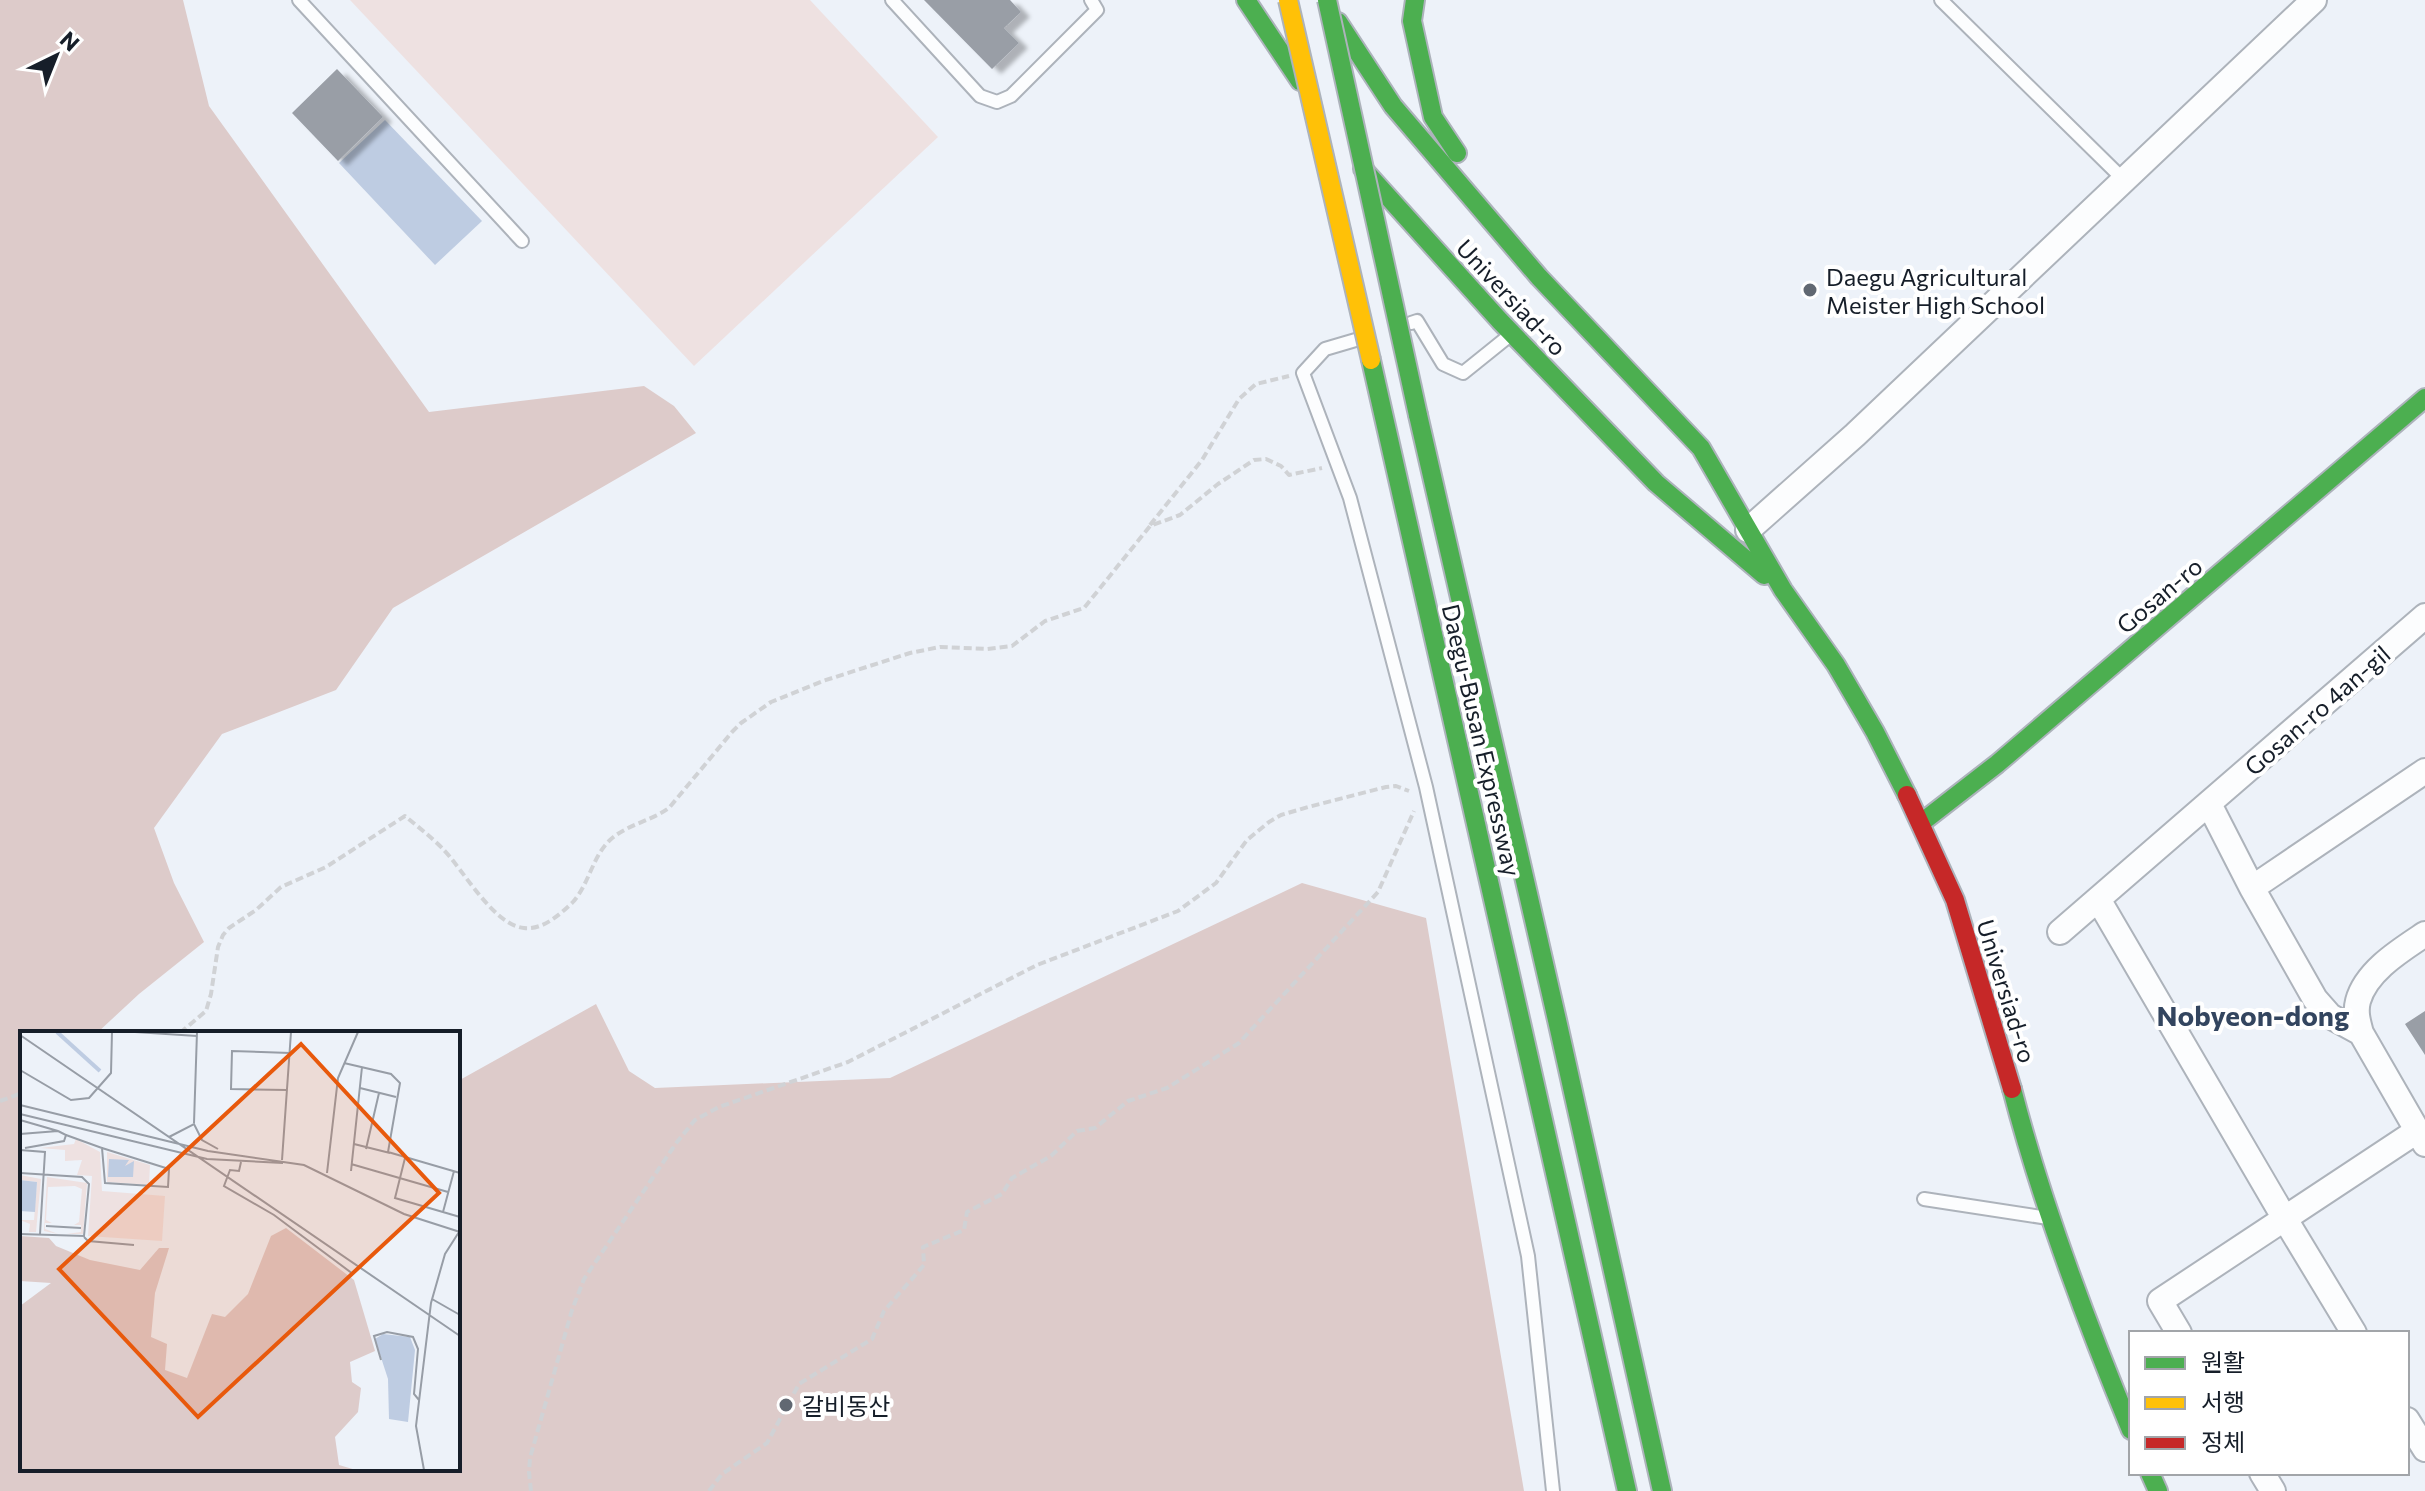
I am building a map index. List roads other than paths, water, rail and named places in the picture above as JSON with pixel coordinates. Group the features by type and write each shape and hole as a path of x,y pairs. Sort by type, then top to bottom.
{"main road":[{"name":"Universiad-ro","path":"1246,0 1344,147 1512,334 1656,483 1783,590"},
{"name":"Daegu-Busan Expressway","path":"1288,0 1627,1491"},
{"name":"Universiad-ro","path":"1325,0 1393,106 1539,277 1701,448 1783,590 1836,665 1875,732 1921,823 1959,914 1999,1042 2028,1151 2101,1358 2129,1425"},
{"name":"Daegu-Busan Expressway","path":"1325,0 1662,1491"},
{"path":"1415,0 1412,21 1433,117 1539,277"},
{"name":"Gosan-ro","path":"1921,823 1997,764 2425,398"}],"street":[{"path":"1748,530 1855,435 2314,0"},
{"name":"Gosan-ro 4an-gil","path":"2060,932 2425,616"},
{"path":"2252,888 2425,771"},
{"path":"2209,804 2315,999 2330,1016 2361,1033"},
{"path":"2098,899 2353,1331"},
{"path":"2178,1331 2160,1301 2285,1219 2421,1138 2361,1033 2357,1015 2358,1000 2381,967 2425,934"},
{"path":"2409,1423 2425,1449"}],"lane":[{"path":"299,0 522,241"},
{"path":"892,0 980,96 997,102 1011,96 1097,10 1091,0"},
{"path":"1941,0 2124,180"},
{"path":"1386,330 1417,321 1443,364 1463,373 1512,334"},
{"path":"1371,335 1325,349 1303,373 1350,498 1426,787 1528,1256 1553,1491"},
{"path":"1924,1199 2051,1218"}],"water":[{"path":"385,120 482,221 435,265 339,163"}],"place":[{"name":"Daegu Agricultural Meister High School","path":"1810,290"},
{"name":"갈비동산","path":"786,1405"}],"district":[{"name":"Nobyeon-dong","path":"2253,1015"}]}
